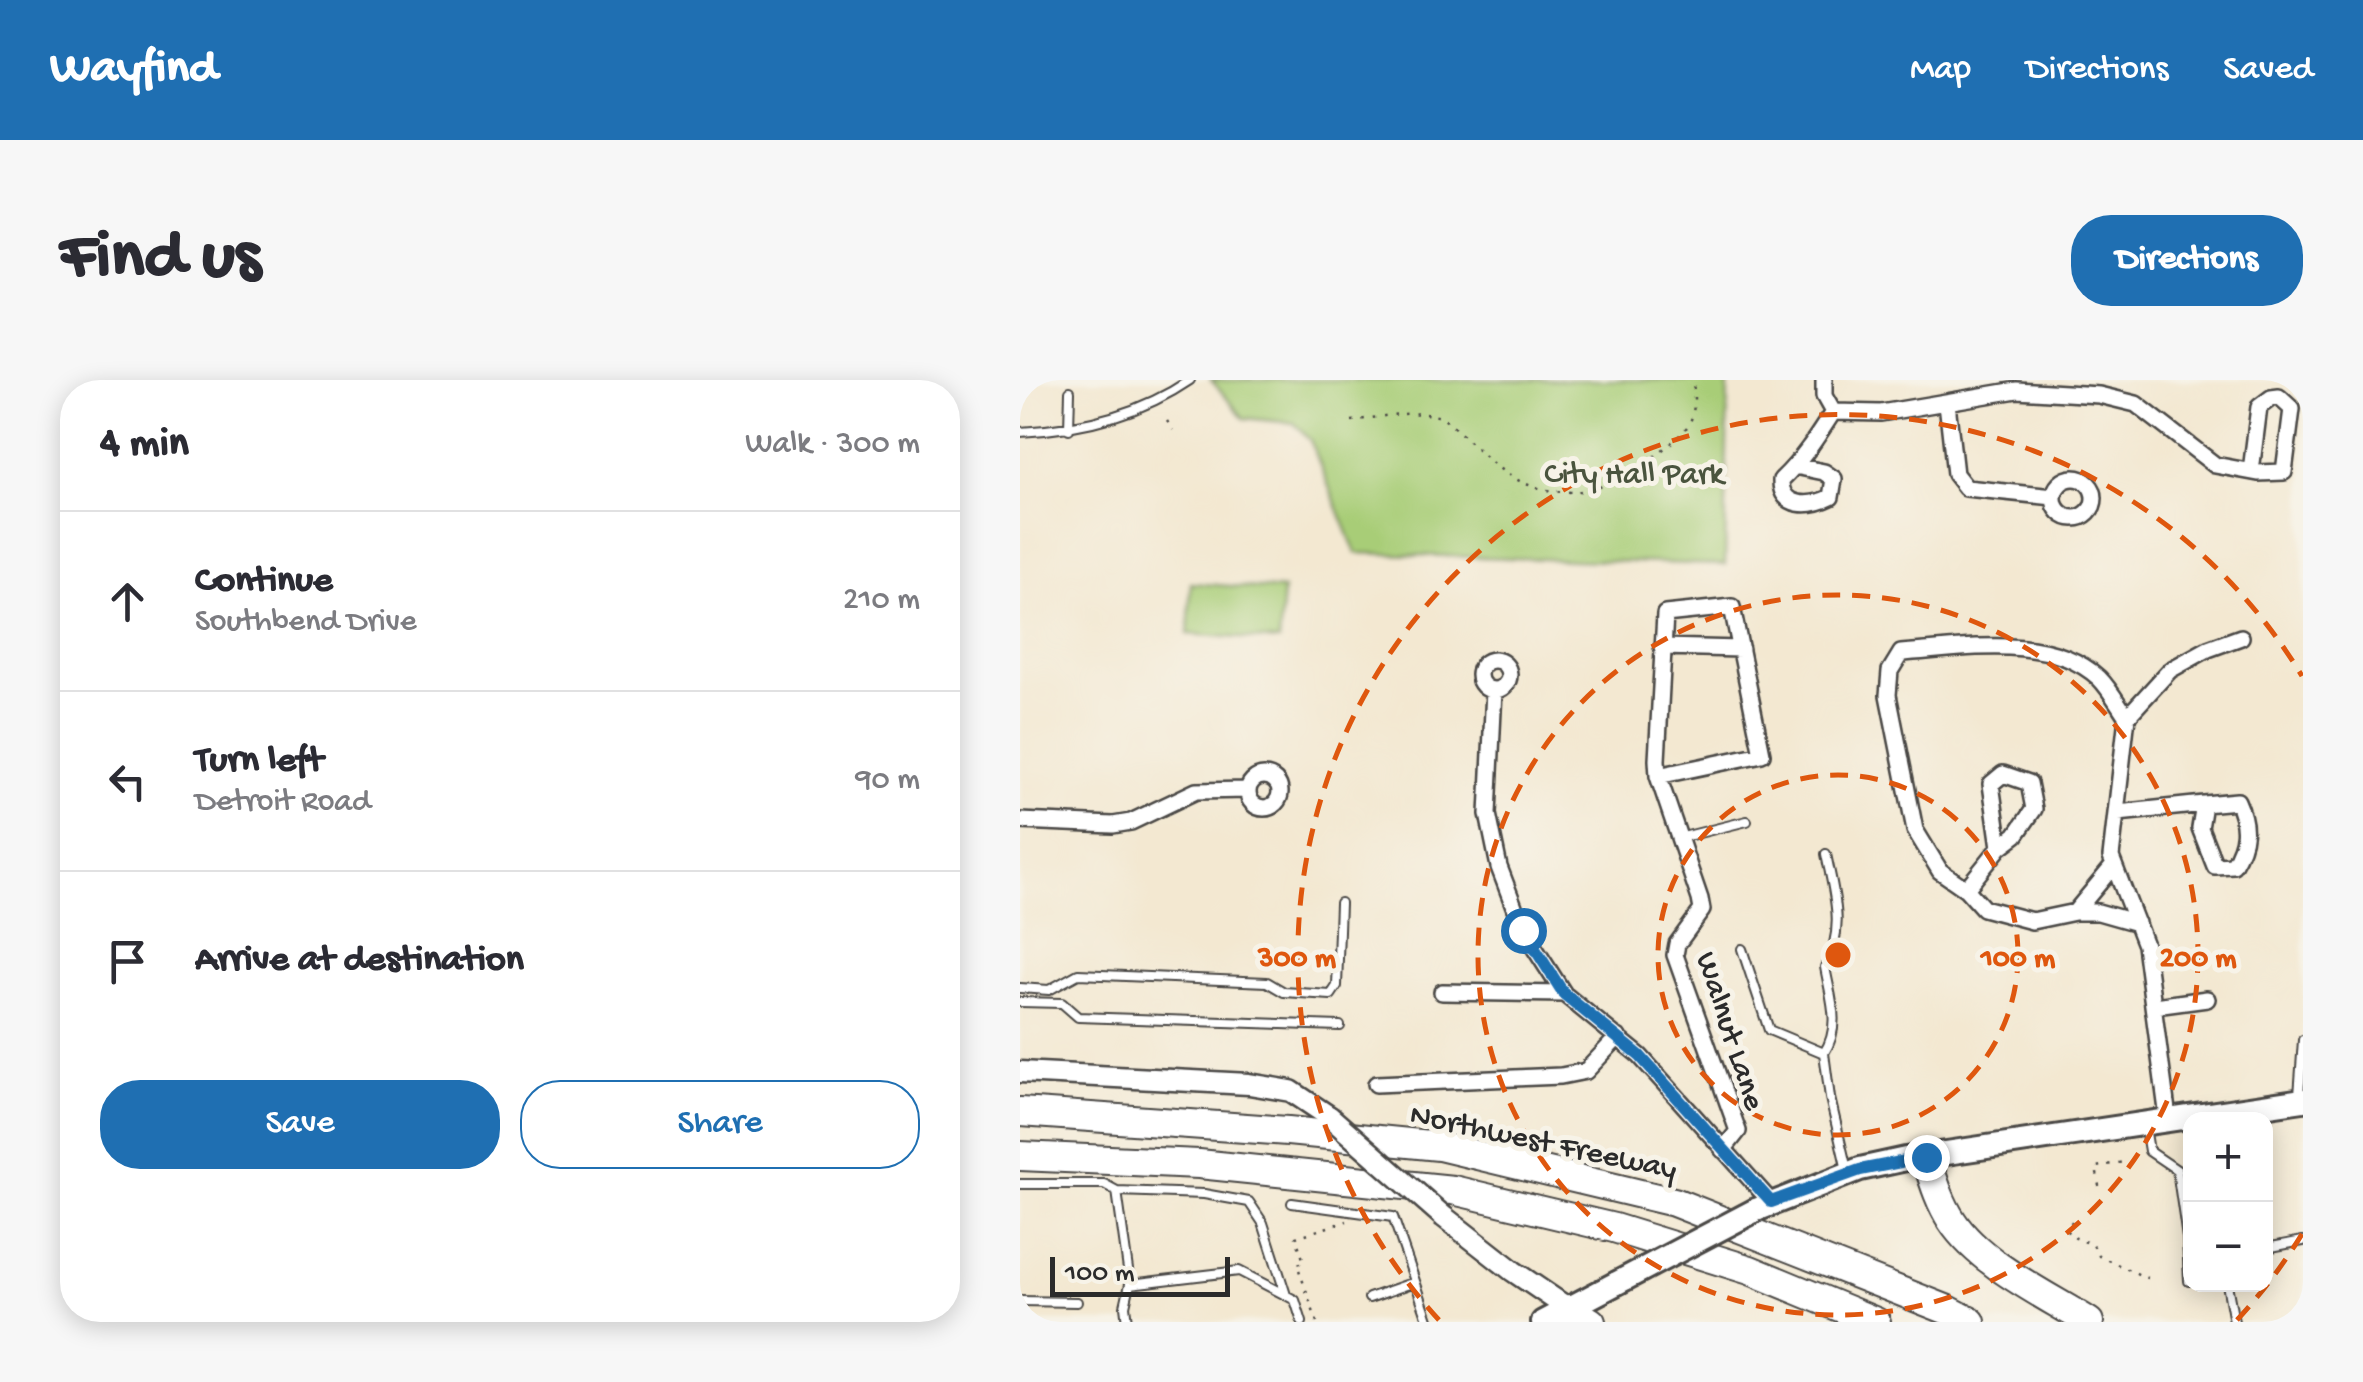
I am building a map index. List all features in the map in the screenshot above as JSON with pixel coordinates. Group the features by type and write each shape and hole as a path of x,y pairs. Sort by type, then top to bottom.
{"highway":[{"name":"Northwest Freeway","path":"1020,1112 1438,1146 1674,1202 1971,1322"},
{"path":"1020,1156 1199,1164 1453,1190 1614,1228 1750,1270 1876,1322"},
{"path":"1926,1157 1939,1199 1975,1248 2088,1322"}],"main road":[{"path":"1020,1072 1249,1084 1291,1092 1330,1117 1444,1217 1513,1271 1580,1315"},
{"path":"1543,1322 1580,1315 1617,1283 1763,1206 1848,1174 1926,1157 2301,1101"}],"street":[{"path":"1824,380 1824,396 1833,412"},
{"path":"1833,412 1881,414 2017,390 2099,395 2136,404 2215,465 2250,472 2284,472 2292,409 2279,397 2259,406 2250,472"},
{"path":"1946,403 1955,474 1966,488 2054,497"},
{"path":"1795,466 1833,412"},
{"name":"Walnut Lane","path":"1658,776 1762,754 1732,607 1665,614 1658,776 1702,910 1677,944 1675,955 1738,1130 1723,1150"},
{"path":"2156,1120 2154,1006 2145,946 2111,857 2127,717 2170,670 2208,649 2241,637"},
{"path":"1662,647 1741,649"},
{"path":"2127,717 2100,678 2063,654 1975,648 1902,653 1890,671 1888,695 1915,830 1940,870 1983,908 2032,922 2074,912 2098,912 2138,924"},
{"path":"1494,690 1488,814 1499,867 1523,930 1564,994 1640,1056 1723,1150 1763,1206"},
{"path":"1020,821 1113,825 1131,822 1196,791 1248,790"},
{"path":"2118,813 2204,804"},
{"path":"1966,889 2000,848"},
{"path":"2074,912 2114,865"},
{"path":"1442,992 1564,994"},
{"path":"2154,1006 2207,999"},
{"path":"1376,1084 1560,1076 1586,1071 1618,1037"}],"lane":[{"path":"1020,432 1069,429 1119,416 1190,380"},
{"path":"1069,429 1070,392"},
{"path":"1679,838 1747,821"},
{"path":"1826,854 1839,918 1836,948 1824,967 1836,1024 1833,1040 1824,1053 1848,1174"},
{"path":"1020,988 1049,990 1078,974 1267,982 1284,992 1332,994 1337,986 1340,903"},
{"path":"1742,949 1770,1030 1824,1053"},
{"path":"1020,1002 1062,1003 1078,1017 1340,1026"},
{"path":"2301,1101 2303,1040"},
{"path":"2156,1120 2149,1151 2177,1170 2183,1211"},
{"path":"1020,1184 1104,1184 1117,1190 1204,1194 1249,1202 1263,1223 1286,1295"},
{"path":"1117,1190 1130,1284 1124,1306 1127,1322"},
{"path":"1292,1203 1393,1217 1429,1322"},
{"path":"2273,1247 2303,1241"},
{"path":"1130,1284 1239,1270 1295,1300 1302,1322"},
{"path":"1368,1298 1415,1282"},
{"path":"2228,1292 2234,1322"},
{"path":"1020,1301 1077,1302"},
{"path":"2284,1322 2303,1318"}],"path":[{"path":"1352,421 1404,415 1440,417 1513,477 1567,494 1578,493 1619,480 1645,464 1686,428 1697,399 1693,380"},
{"path":"1166,420 1173,430"},
{"path":"2099,1186 2096,1167 2124,1162"},
{"path":"1317,1322 1297,1264 1304,1262 1296,1237 1340,1222 1366,1219 1370,1214"},
{"path":"2072,1222 2067,1231 2071,1236 2093,1245 2099,1256 2149,1279"}],"green space":[{"name":"City Hall Park","path":"1211,380 1728,380 1725,565 1356,553 1310,440 1294,423 1244,418"},
{"path":"1191,583 1283,590 1279,641 1188,634"}],"route":[{"path":"1523,930 1564,994 1640,1056 1771,1202 1860,1170 1926,1157"}]}
